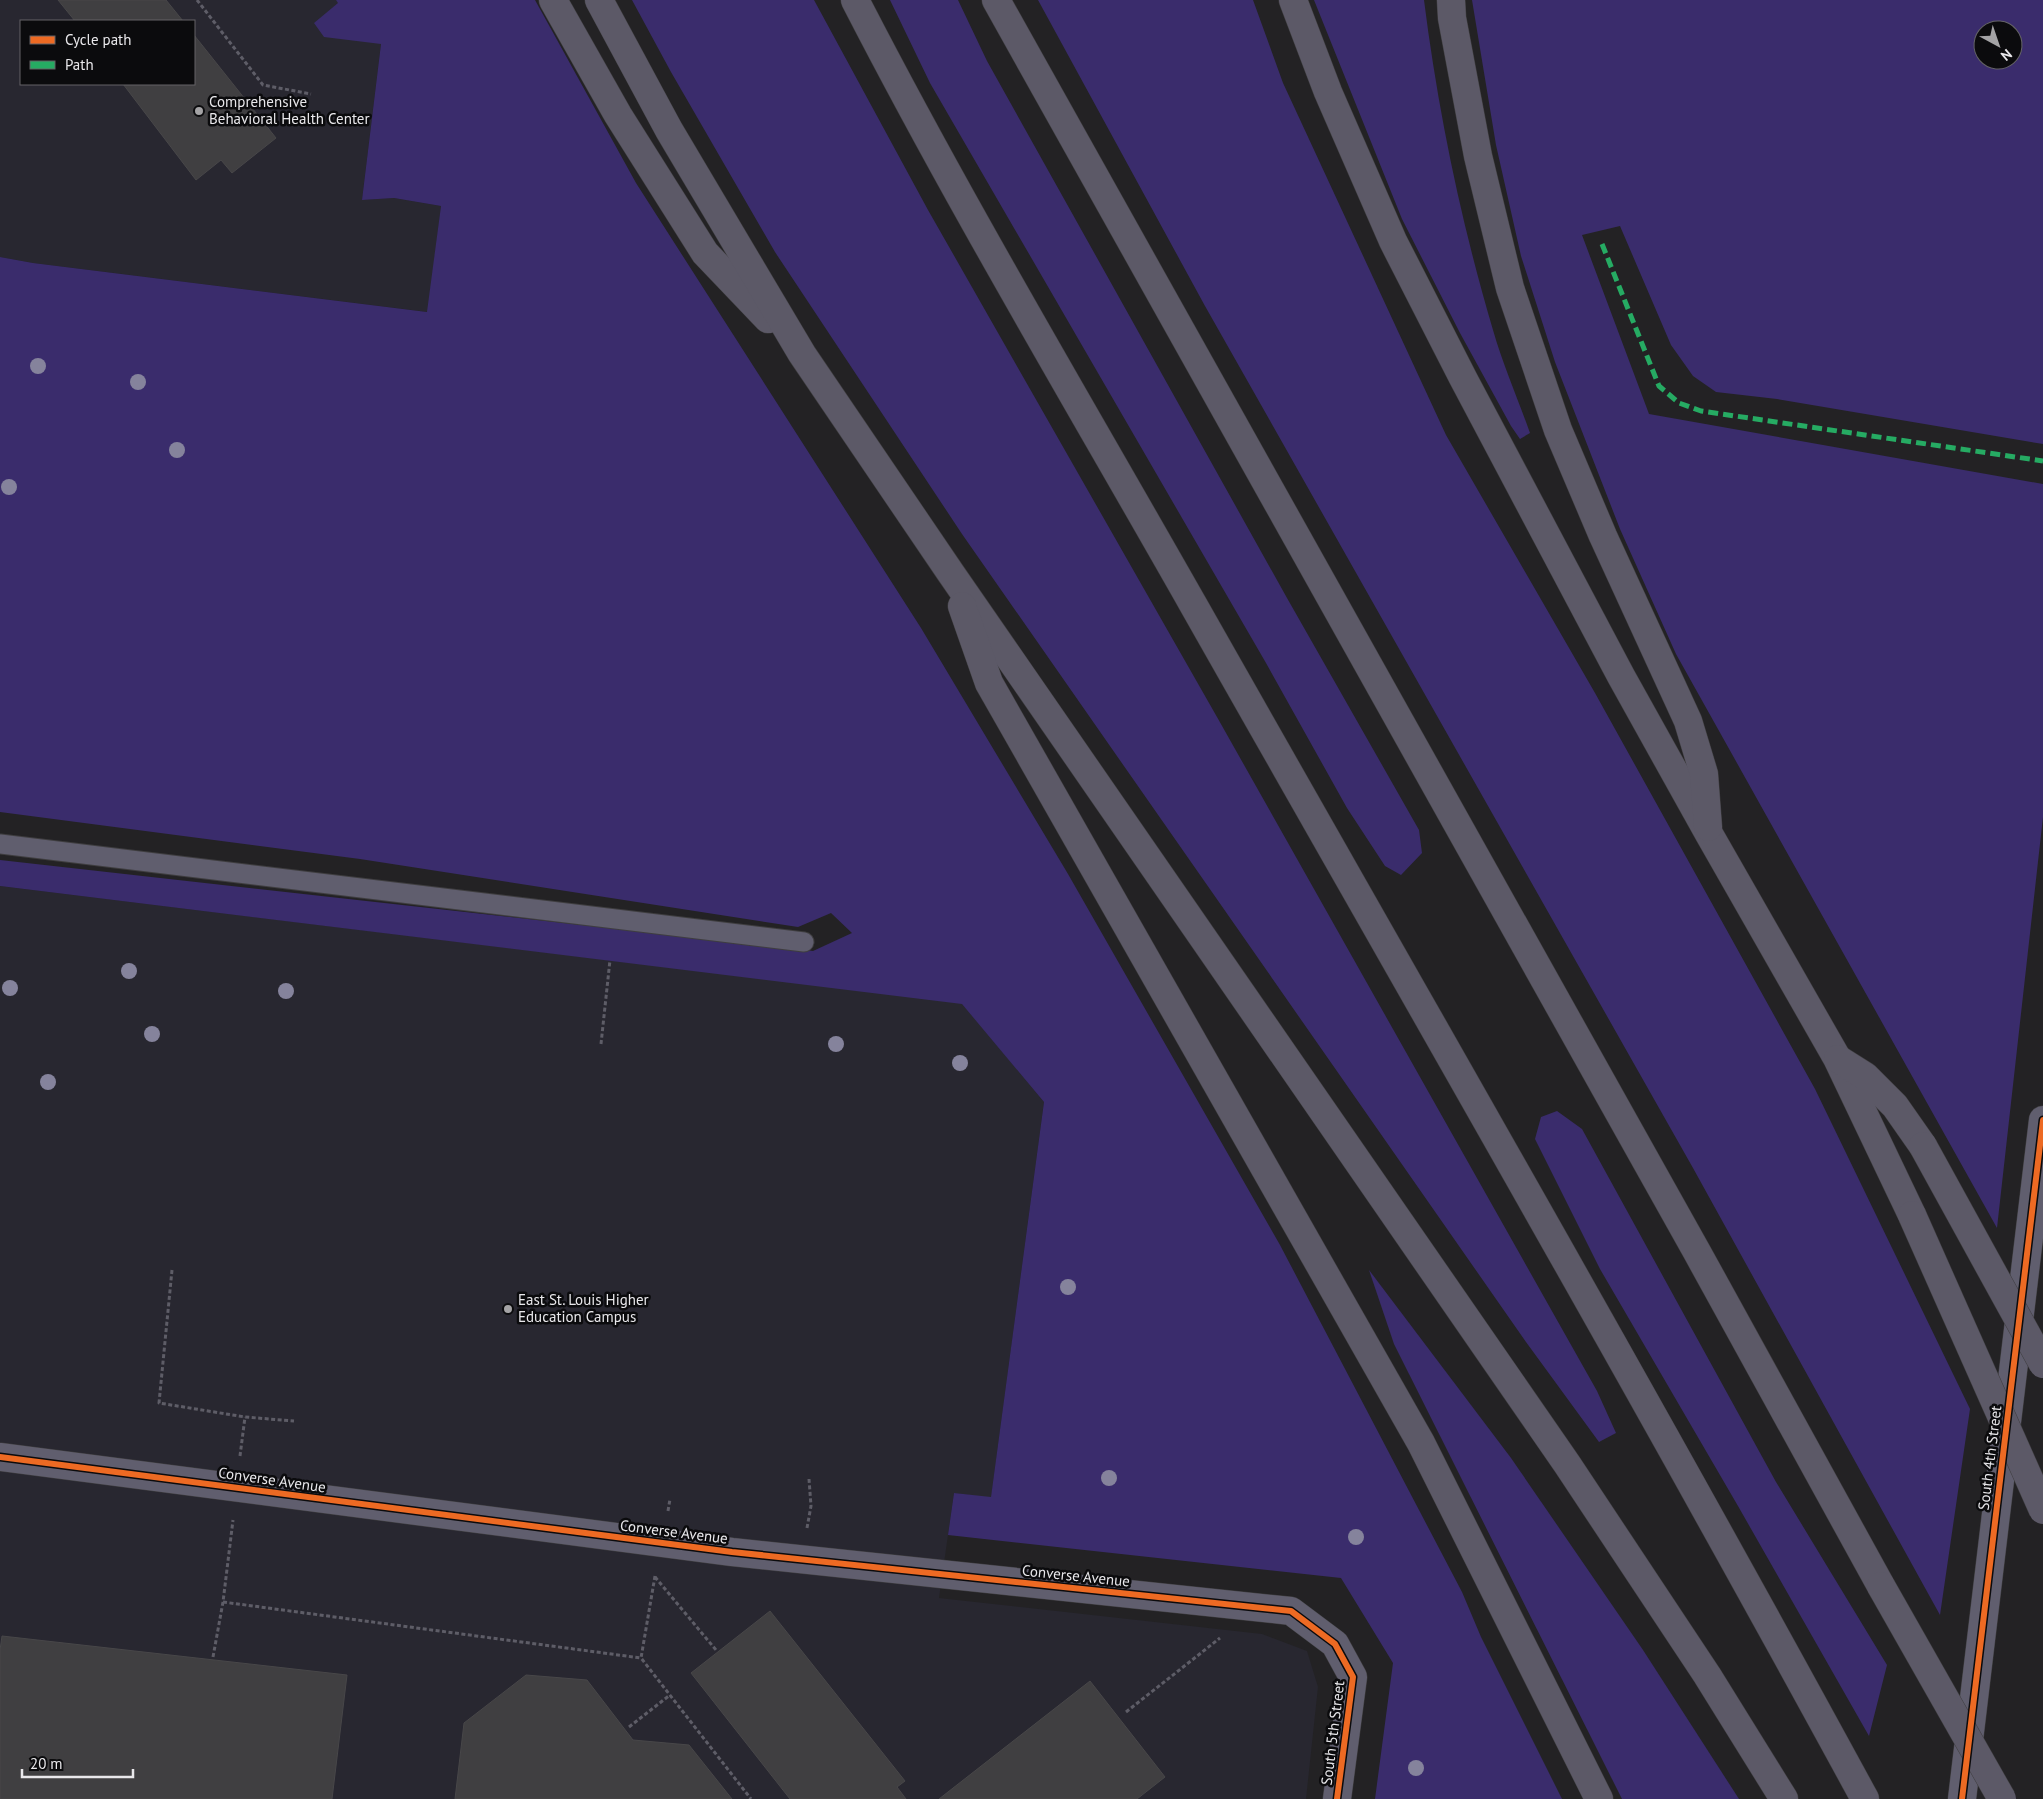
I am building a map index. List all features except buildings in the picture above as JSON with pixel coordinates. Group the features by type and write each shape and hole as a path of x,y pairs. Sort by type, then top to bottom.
{"highway":[{"path":"553,0 618,115 705,253 802,354"},
{"path":"599,0 669,130 802,354 950,572 1567,1464 1707,1675 1784,1799"},
{"path":"855,0 986,240 1581,1288 1860,1789"},
{"path":"996,0 1692,1243 1881,1586 2002,1799"},
{"path":"1293,0 1328,92 1393,241 1472,395 1621,676 1708,834 1837,1058 1912,1215 2043,1510"},
{"path":"1450,0 1478,156 1510,288 1558,430 1603,536 1688,721 1704,774 1708,834"},
{"path":"950,572 990,684 1421,1443 1600,1799"},
{"path":"1837,1058 1865,1076 1895,1106 1923,1146 2043,1364"}],"street":[{"name":"South 4th Street","path":"1962,1799 2043,1120"},
{"name":"Converse Avenue","path":"0,1457 662,1543 1291,1611 1335,1644"},
{"name":"South 5th Street","path":"1335,1644 1353,1677 1337,1799"}],"lane":[{"path":"0,844 804,942"}],"path":[{"path":"197,0 263,85 310,94"},
{"path":"601,1044 610,960"},
{"path":"172,1270 159,1404 245,1417 294,1421"},
{"path":"213,1657 223,1602 245,1417"},
{"path":"641,1658 670,1499"},
{"path":"655,1577 716,1650"},
{"path":"223,1602 641,1658 751,1799"},
{"path":"1126,1712 1220,1638"},
{"path":"629,1727 670,1695"}],"shaded area":[{"path":"0,0 336,0 381,44 362,200 394,198 441,206 428,312 33,263 0,257"},
{"path":"336,0 535,0 636,183 921,628 1068,874 1280,1245 1462,1592 1481,1637 1562,1799 1375,1799 1393,1663 1341,1578 948,1535 954,1493 991,1497 1044,1102 962,1004 0,886 0,860 813,951 852,933 831,913 798,927 360,859 0,812 0,257 33,263 427,312 441,206 394,198 362,200 381,44 324,37 314,23 338,3"},
{"path":"632,0 814,0 928,210 1217,717 1597,1391 1616,1433 1599,1442 1526,1342 962,534 775,252 671,72"},
{"path":"890,0 958,0 987,61 1419,830 1422,853 1401,875 1385,866 1347,808 1266,663 930,83"},
{"path":"1038,0 1253,0 1283,83 1446,435 1595,693 1815,1089 1970,1409 1940,1615 1693,1168 1205,306"},
{"path":"1314,0 1424,0 1436,83 1452,166 1481,289 1497,343 1530,433 1520,439 1460,333 1402,219"},
{"path":"1472,0 2043,0 2043,444 1777,399 1716,392 1693,376 1671,345 1620,226 1582,235 1649,414 2043,484 2043,817 1997,1228 1676,654 1620,529 1555,362 1521,256 1496,145"},
{"name":"East St. Louis Higher Education Campus","path":"0,886 962,1003 1044,1102 991,1498 954,1493 939,1598 1262,1634 1307,1651 1318,1687 1306,1799 0,1799"},
{"path":"1557,1111 1582,1129 1776,1482 1887,1665 1869,1736 1600,1269 1535,1139 1541,1117"},
{"path":"1369,1270 1511,1458 1643,1650 1739,1799 1622,1799 1394,1344"}],"marked path":[{"path":"1602,244 1659,386 1679,403 1701,411 2043,461"}],"cycle path":[{"path":"1962,1799 2043,1120"},
{"path":"0,1457 732,1552 1291,1611 1335,1644 1353,1677 1337,1799"}],"place":[{"name":"Comprehensive Behavioral Health Center","path":"199,111"},
{"name":"East St. Louis Higher Education Campus","path":"508,1309"}]}
